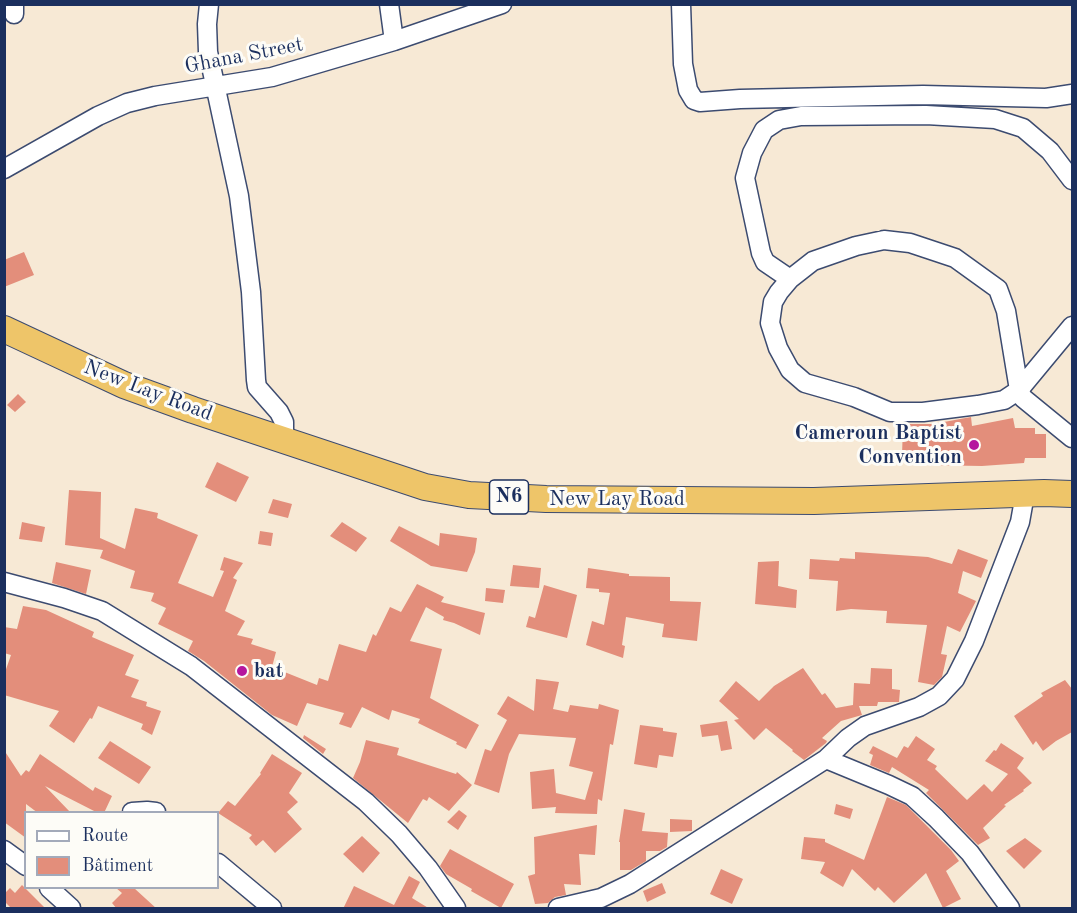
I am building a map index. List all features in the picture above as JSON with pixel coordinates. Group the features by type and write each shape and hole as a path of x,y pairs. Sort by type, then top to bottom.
{"highway":[{"name":"New Lay Road","path":"4,329 124,384 193,410 425,487 469,495 546,499 814,501 1034,493"},
{"name":"N6","path":"1034,493 1072,481"},
{"name":"N6","path":"1034,493 1072,494"}],"street":[{"path":"209,4 208,52 239,196 251,292 257,387 279,412 284,422 284,439"},
{"path":"389,4 394,41"},
{"name":"Ghana Street","path":"4,169 98,116 127,103 272,76 394,41 502,4"},
{"path":"681,4 688,90 694,100 700,102 923,95 1046,98 1072,94"},
{"path":"790,279 765,262 761,253 746,178 752,153 764,130 779,120 801,116 926,115 995,119 1023,128 1050,151 1072,180"},
{"path":"1072,326 1018,390 1004,400 923,412 890,412 854,397 805,383 790,370 778,348 771,323 773,302 779,291 813,261 856,246 884,240 910,243 955,258 998,289 1006,311 1018,390 1023,398 1072,438"},
{"path":"558,909 604,903 826,759 848,738 865,726 939,696 955,679 974,641 1020,522 1034,493"},
{"path":"4,582 102,611 191,666 366,802 399,834 428,868 456,909"},
{"path":"826,759 889,784 912,796 970,853 1010,909"},
{"path":"4,850 24,863"},
{"path":"4,870 24,863"},
{"path":"219,864 272,909"},
{"path":"50,889 71,909"}],"building":[{"path":"24,252 34,275 4,287 4,260"},
{"path":"18,394 26,402 15,412 7,405"},
{"name":"Cameroun Baptist Convention","path":"971,417 972,426 1013,418 1015,428 1035,428 1035,434 1046,434 1046,458 1025,458 1024,463 982,466 923,465 922,454 902,456 903,424 933,424"},
{"path":"217,462 249,477 236,502 205,487"},
{"path":"69,490 101,492 100,538 125,549 135,508 158,513 157,518 198,535 178,583 213,597 224,571 220,570 224,557 243,563 233,578 237,580 225,611 245,621 237,635 253,639 251,644 276,652 272,667 317,685 319,678 328,681 339,644 366,652 373,634 376,636 390,607 401,612 417,584 444,597 441,602 485,613 480,635 443,620 444,617 426,607 410,641 442,649 430,698 479,725 466,749 456,744 457,742 418,723 420,719 392,710 389,720 362,707 351,728 339,724 344,713 307,703 297,726 272,715 188,651 193,641 158,624 166,608 151,601 154,593 130,588 135,571 100,558 103,550 65,545"},
{"path":"273,499 292,504 288,518 268,513"},
{"path":"22,522 45,527 42,542 19,539"},
{"path":"342,522 367,538 356,552 330,536"},
{"path":"399,526 439,546 440,533 477,538 475,552 467,572 431,566 390,541"},
{"path":"260,531 273,533 271,546 258,544"},
{"path":"958,549 988,560 981,578 963,571 958,593 976,601 960,632 947,626 941,654 947,655 942,677 934,685 918,682 927,625 886,623 887,611 851,609 836,611 838,581 809,579 810,559 839,561 840,558 855,559 855,552 928,557 952,564"},
{"path":"779,561 778,586 797,590 796,608 755,604 758,562"},
{"path":"56,562 91,570 86,594 52,583"},
{"path":"513,565 541,568 539,588 510,586"},
{"path":"588,568 629,574 629,576 670,577 670,601 701,602 697,641 662,637 664,624 626,617 622,645 625,646 623,658 586,645 592,621 604,625 610,593 586,588"},
{"path":"544,585 577,595 567,638 526,627 529,616 535,618"},
{"path":"486,588 505,590 503,603 485,601"},
{"path":"23,606 46,610 94,632 92,637 134,655 125,675 139,680 131,697 147,702 146,706 161,711 152,735 141,729 143,724 98,706 92,719 90,718 74,743 49,726 59,711 4,695 4,675 11,655 4,653 4,627 17,629"},
{"path":"803,668 822,695 825,693 836,708 853,705 854,683 870,684 871,668 892,669 892,689 900,690 899,702 878,702 877,706 859,706 862,715 841,721 822,738 827,741 826,743 804,760 766,728 754,740 734,720 739,719 719,701 736,681 759,701 774,686"},
{"path":"536,679 559,682 553,709 568,712 570,705 598,709 599,704 619,710 613,745 610,744 602,801 598,799 597,814 555,813 556,807 532,809 530,772 554,769 556,793 585,800 593,772 569,766 576,738 519,734 509,754 499,793 474,784 485,749 491,751 507,720 497,714 508,696 534,711"},
{"path":"1065,680 1072,689 1072,732 1043,751 1036,741 1033,745 1014,716 1043,696 1041,693"},
{"path":"727,721 732,749 721,751 718,735 702,737 700,725"},
{"path":"640,725 663,728 663,731 677,733 673,757 659,755 657,768 634,764"},
{"path":"304,735 326,749 323,754 303,738"},
{"path":"916,736 935,749 927,760 937,766 935,769 967,800 984,784 992,792 1008,774 985,761 1001,743 1024,758 1017,768 1032,783 1004,805 1006,806 983,828 990,838 978,845 926,793 929,790 892,767 889,773 870,765 873,755 869,753 873,746 897,758 904,746 908,748"},
{"path":"366,740 399,748 397,755 456,774 457,772 472,785 449,811 429,797 427,801 423,799 408,823 353,778"},
{"path":"110,741 151,767 139,784 98,758"},
{"path":"4,750 21,776 26,770 29,772 40,754 93,791 95,787 112,796 105,811 94,811 45,786 69,811 35,811 26,804 24,837 4,822"},
{"path":"272,754 302,773 289,793 298,802 287,812 302,829 275,853 263,840 256,846 249,838 252,835 219,814 228,801 235,806"},
{"path":"887,797 906,805 959,861 946,871 961,899 943,908 926,873 894,903 878,887 875,891 852,869 843,887 820,873 825,862 801,859 804,837 825,839 825,842 864,860"},
{"path":"836,804 853,809 850,819 834,814"},
{"path":"624,809 645,813 642,831 668,833 667,847 660,851 646,851 646,861 631,870 620,870 619,842"},
{"path":"459,810 467,816 458,830 447,822"},
{"path":"670,819 692,820 692,831 670,832"},
{"path":"597,825 595,855 579,854 581,885 564,884 566,895 555,897 548,903 535,904 528,876 535,874 534,837"},
{"path":"362,836 380,853 363,873 343,854"},
{"path":"1025,838 1042,851 1024,869 1006,851"},
{"path":"450,849 514,884 501,908 446,874 440,866"},
{"path":"721,869 743,879 732,904 710,894"},
{"path":"409,876 420,882 412,898 430,909 343,909 354,886 394,905"},
{"path":"662,883 666,893 647,902 643,891"},
{"path":"22,885 46,909 12,909 4,901 4,894 10,888 15,893"},
{"path":"117,889 135,889 157,909 117,909 112,903 122,893"}],"place":[{"name":"Cameroun Baptist Convention","path":"974,445"},
{"name":"bat","path":"242,671"}]}
